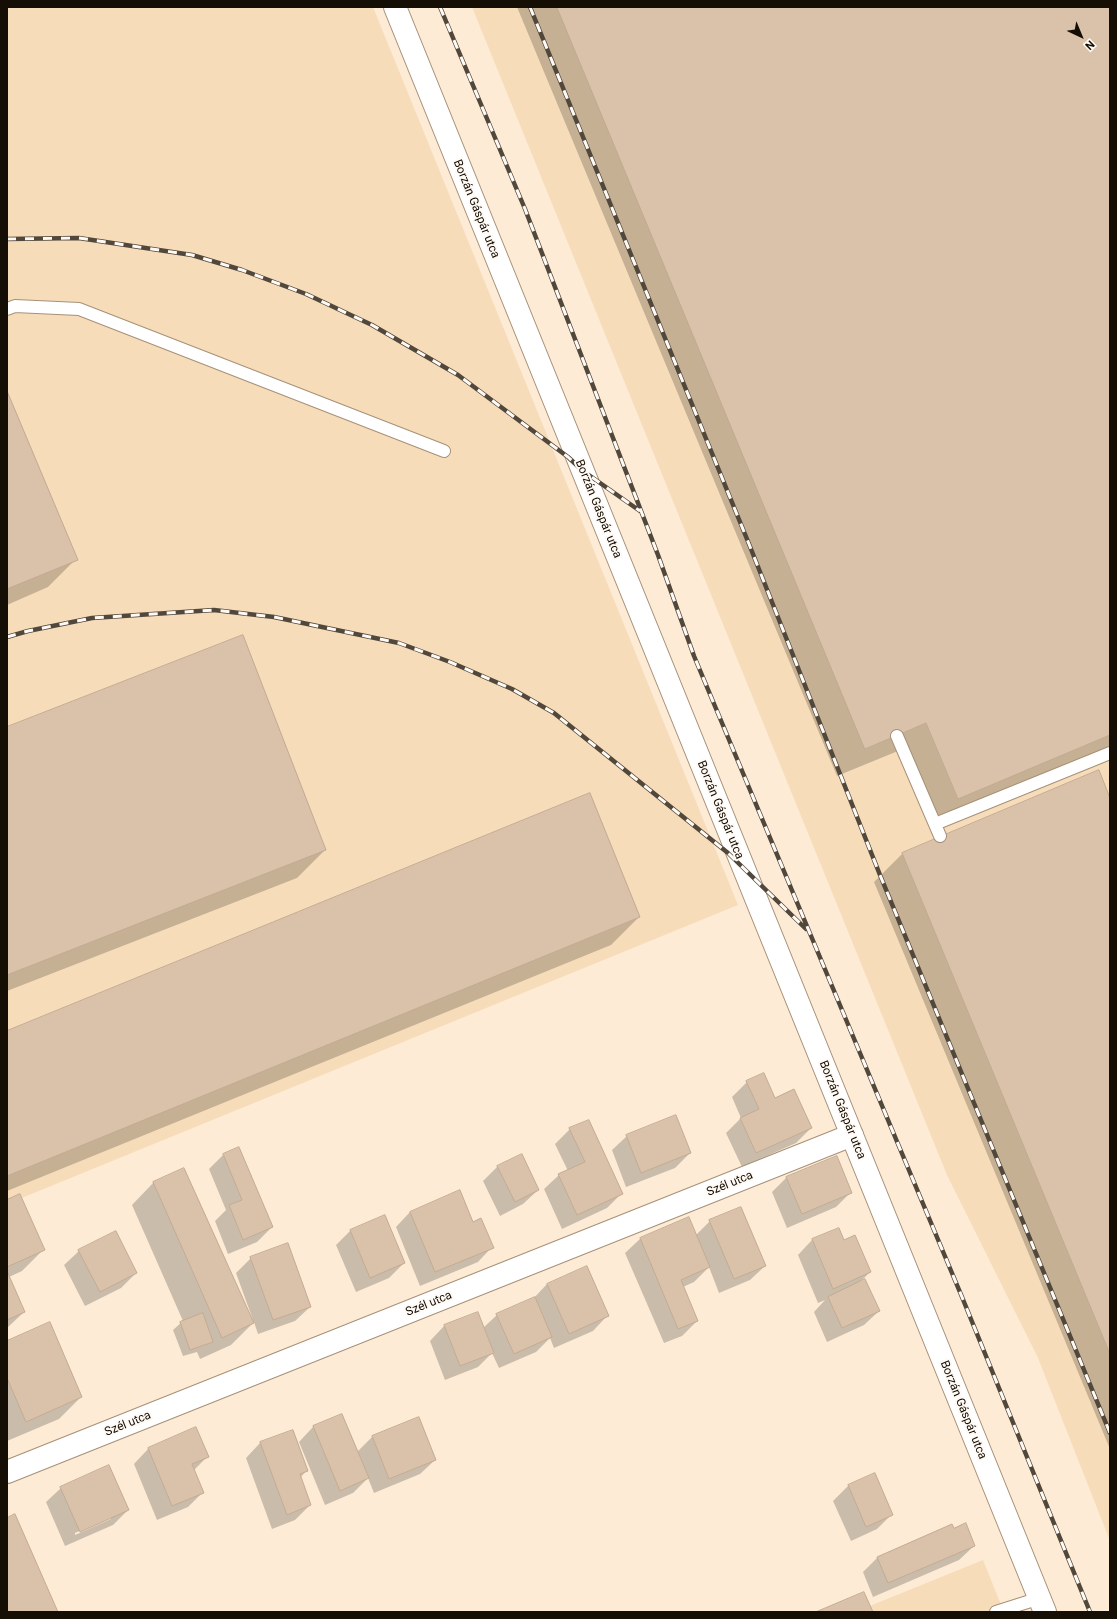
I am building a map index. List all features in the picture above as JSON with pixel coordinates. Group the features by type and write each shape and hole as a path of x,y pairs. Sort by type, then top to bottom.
{"street":[{"name":"Borzán Gáspár utca","path":"394,7 1042,1605"},
{"name":"Szél utca","path":"7,1472 852,1135"}],"lane":[{"path":"7,309 15,306 79,309 444,451"},
{"path":"896,736 940,836"},
{"path":"935,824 1110,753"},
{"path":"996,1612 1042,1605"}],"shaded area":[{"path":"7,7 373,7 738,905 7,1204"},
{"path":"472,7 1110,7 1110,1541 1038,1358 947,1175"},
{"path":"983,1560 1004,1612 855,1612"}],"building":[{"path":"557,7 1110,7 1110,735 958,799 926,723 865,749"},
{"path":"7,391 78,560 7,589"},
{"path":"243,635 326,850 7,975 7,727"},
{"path":"1099,770 1110,798 1110,1354 902,853"},
{"path":"590,793 640,917 7,1176 7,1031"},
{"path":"764,1073 775,1098 794,1089 812,1128 756,1153 740,1118 759,1109 746,1081"},
{"path":"676,1115 691,1153 641,1173 626,1135"},
{"path":"589,1120 623,1194 577,1215 558,1174 585,1162 569,1128"},
{"path":"239,1147 273,1227 243,1240 229,1205 242,1200 223,1154"},
{"path":"522,1154 539,1190 515,1202 497,1166"},
{"path":"837,1156 852,1193 802,1214 786,1177"},
{"path":"184,1168 254,1323 222,1338 153,1182"},
{"path":"460,1190 473,1222 481,1218 494,1248 435,1272 410,1212"},
{"path":"20,1194 45,1250 7,1267 7,1200"},
{"path":"741,1207 766,1266 734,1279 709,1220"},
{"path":"385,1215 405,1263 370,1278 350,1230"},
{"path":"689,1217 710,1267 681,1280 698,1321 678,1329 640,1238"},
{"path":"839,1228 844,1240 855,1235 871,1272 833,1289 812,1239"},
{"path":"116,1231 137,1273 100,1292 78,1250"},
{"path":"288,1243 311,1307 273,1320 250,1257"},
{"path":"587,1266 609,1316 569,1334 547,1284"},
{"path":"7,1271 25,1312 7,1320"},
{"path":"865,1279 880,1311 842,1328 828,1297"},
{"path":"535,1297 552,1337 514,1354 496,1314"},
{"path":"478,1312 494,1353 460,1366 444,1325"},
{"path":"203,1313 213,1342 190,1350 180,1322"},
{"path":"50,1322 82,1397 26,1422 7,1378 7,1341"},
{"path":"342,1414 369,1478 340,1491 313,1426"},
{"path":"419,1417 436,1460 389,1479 372,1436"},
{"path":"196,1427 209,1457 192,1464 204,1493 172,1506 148,1448"},
{"path":"293,1430 308,1471 300,1474 311,1505 287,1515 260,1442"},
{"path":"109,1465 129,1510 80,1532 60,1487"},
{"path":"875,1473 893,1515 866,1527 848,1485"},
{"path":"15,1514 58,1612 7,1612 7,1518"},
{"path":"966,1523 975,1546 888,1583 877,1557 952,1524 954,1528"},
{"path":"864,1592 873,1612 816,1612"}],"railway":[{"path":"440,7 525,209 658,555 694,656 962,1297 1090,1612"},
{"path":"530,7 749,544 880,875 1110,1433"},
{"path":"7,239 79,238 192,255 242,270 306,294 372,325 458,375 568,457 583,471 640,511"},
{"path":"7,637 28,631 92,618 214,610 274,617 399,643 450,662 512,689 554,713 728,853 806,929"}]}
